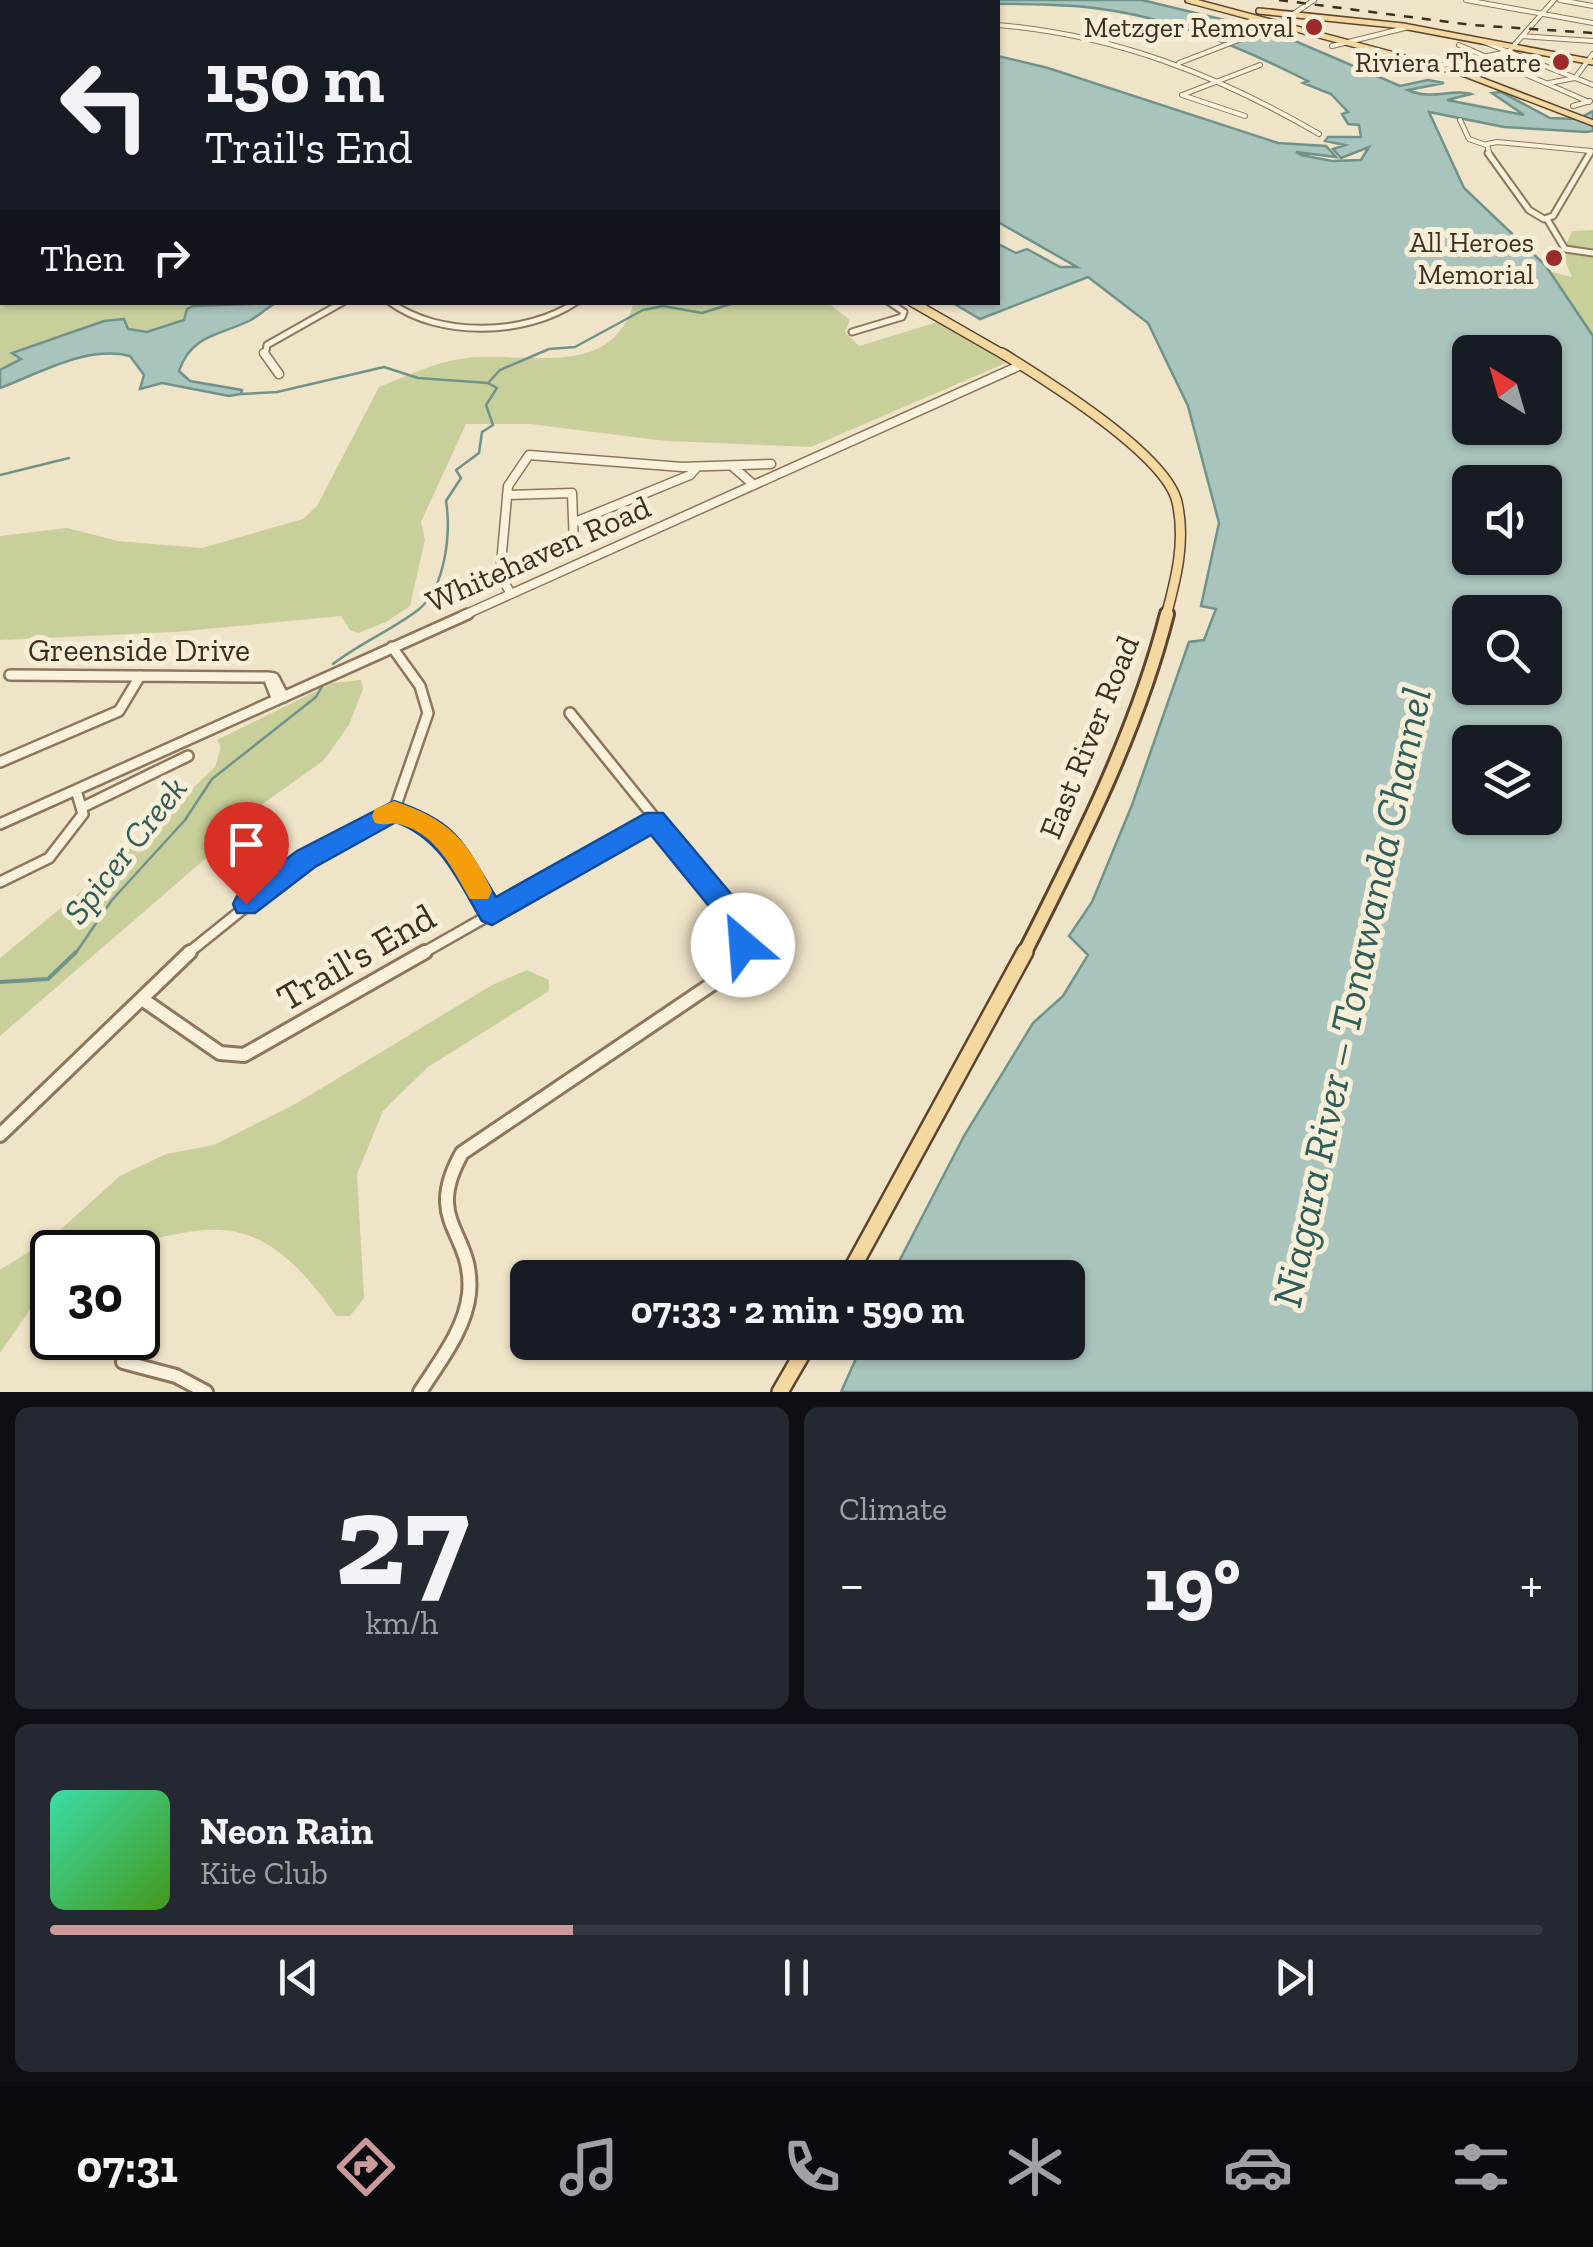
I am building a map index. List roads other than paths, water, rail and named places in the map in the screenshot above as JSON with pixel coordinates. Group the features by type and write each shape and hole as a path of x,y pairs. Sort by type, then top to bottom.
{"main road":[{"path":"1188,0 1437,66 1593,123"},
{"path":"1206,4 1409,27 1485,40 1511,49 1591,59"},
{"name":"East River Road","path":"857,1260 1002,996 1096,810 1162,636 1182,552 1181,508 1160,470 1021,365 908,305"},
{"path":"780,1392 799,1360"}],"street":[{"path":"1179,62 1280,24 1314,0"},
{"path":"1466,0 1593,23"},
{"path":"1437,66 1511,49 1557,0 1593,6"},
{"path":"1474,16 1487,4"},
{"path":"1000,25 1056,28 1179,62 1216,82 1255,96 1319,134"},
{"path":"1332,46 1409,27"},
{"path":"1522,36 1593,41"},
{"path":"1459,45 1591,101"},
{"path":"1511,49 1593,85"},
{"path":"1547,84 1575,78 1591,59"},
{"path":"1182,95 1260,65"},
{"path":"1182,95 1244,116"},
{"path":"1573,106 1591,101"},
{"path":"1460,120 1468,138 1486,145 1521,142 1592,149 1590,160 1553,216 1547,219"},
{"path":"1486,145 1515,192 1534,214 1547,219 1564,249 1593,253"},
{"path":"279,374 264,354 266,346 337,305"},
{"path":"396,305 432,324 460,327 560,312 571,305"},
{"path":"852,332 894,322 908,305"},
{"name":"Whitehaven Road","path":"0,824 1021,365"},
{"path":"511,594 500,575 507,495 509,480 525,458 536,453 697,468 771,464"},
{"path":"737,466 757,484"},
{"path":"575,522 690,475 697,468"},
{"path":"507,495 570,492 574,545"},
{"path":"0,1135 142,999 286,873 346,834 394,811 428,713 420,686 392,647"},
{"name":"Greenside Drive","path":"10,675 268,677 274,678 280,698"},
{"path":"0,762 119,710 140,676"},
{"path":"420,1392 462,1319 470,1290 466,1263 444,1204 448,1178 462,1152 730,972 740,958 741,934 732,915 570,713"},
{"path":"83,807 188,756"},
{"path":"0,882 59,850 84,814 76,790"},
{"path":"394,811 428,824 446,838 492,913"},
{"name":"Trail's End","path":"142,999 220,1054 244,1055 654,821"},
{"path":"123,1362 176,1376 206,1392"}],"water":[{"name":"Niagara River – Tonawanda Channel","path":"1000,0 1142,0 1274,32 1400,86 1428,80 1444,83 1408,90 1417,93 1471,94 1447,100 1524,115 1492,93 1501,92 1550,118 1578,119 1593,111 1593,131 1586,132 1504,127 1429,112 1464,188 1546,266 1593,336 1593,1392 841,1392 855,1360 1085,1360 1085,1260 900,1260 964,1136 1033,1023 1063,996 1088,955 1069,936 1092,902 1132,805 1189,642 1204,640 1216,609 1201,606 1219,523 1188,406 1148,323 1088,277 980,319 956,305 1000,305 1000,245 1016,253 1027,249 1060,267 1077,267 1000,223 1000,56 1048,68 1278,143 1326,146 1336,157 1296,152 1301,155 1332,161 1361,160 1369,147 1341,158 1333,149 1345,145 1325,141 1328,137 1361,137 1359,125 1348,124 1342,114 1348,112 1331,94 1303,83 1308,81 1196,32 1138,15 1075,6 1000,4"},
{"path":"273,305 249,321 199,343 179,371 190,381 242,390 241,394 229,396 162,383 140,389 144,375 130,356 114,354 64,362 0,388 0,370 21,359 12,353 104,321 124,319 128,329 147,332 184,320 187,309"}],"waterway":[{"name":"Spicer Creek","path":"488,383 500,370 549,349 575,347 643,310 663,306 702,313 727,305"},
{"path":"241,394 277,392 384,367 418,378 488,383"},
{"name":"Spicer Creek","path":"333,664 418,610 435,588 447,543 446,501 461,478 456,470 479,453 482,432 493,425 486,405 497,388 488,383"},
{"path":"0,475 69,458"},
{"name":"Spicer Creek","path":"75,954 112,900 185,820 212,779 316,697 324,683"},
{"name":"Spicer Creek","path":"0,982 48,979 76,952"}],"railway":[{"path":"1279,0 1472,25 1593,33"}],"place":[{"name":"Metzger Removal","path":"1314,27"},
{"name":"Riviera Theatre","path":"1561,62"},
{"name":"All Heroes Memorial","path":"1554,258"}]}
